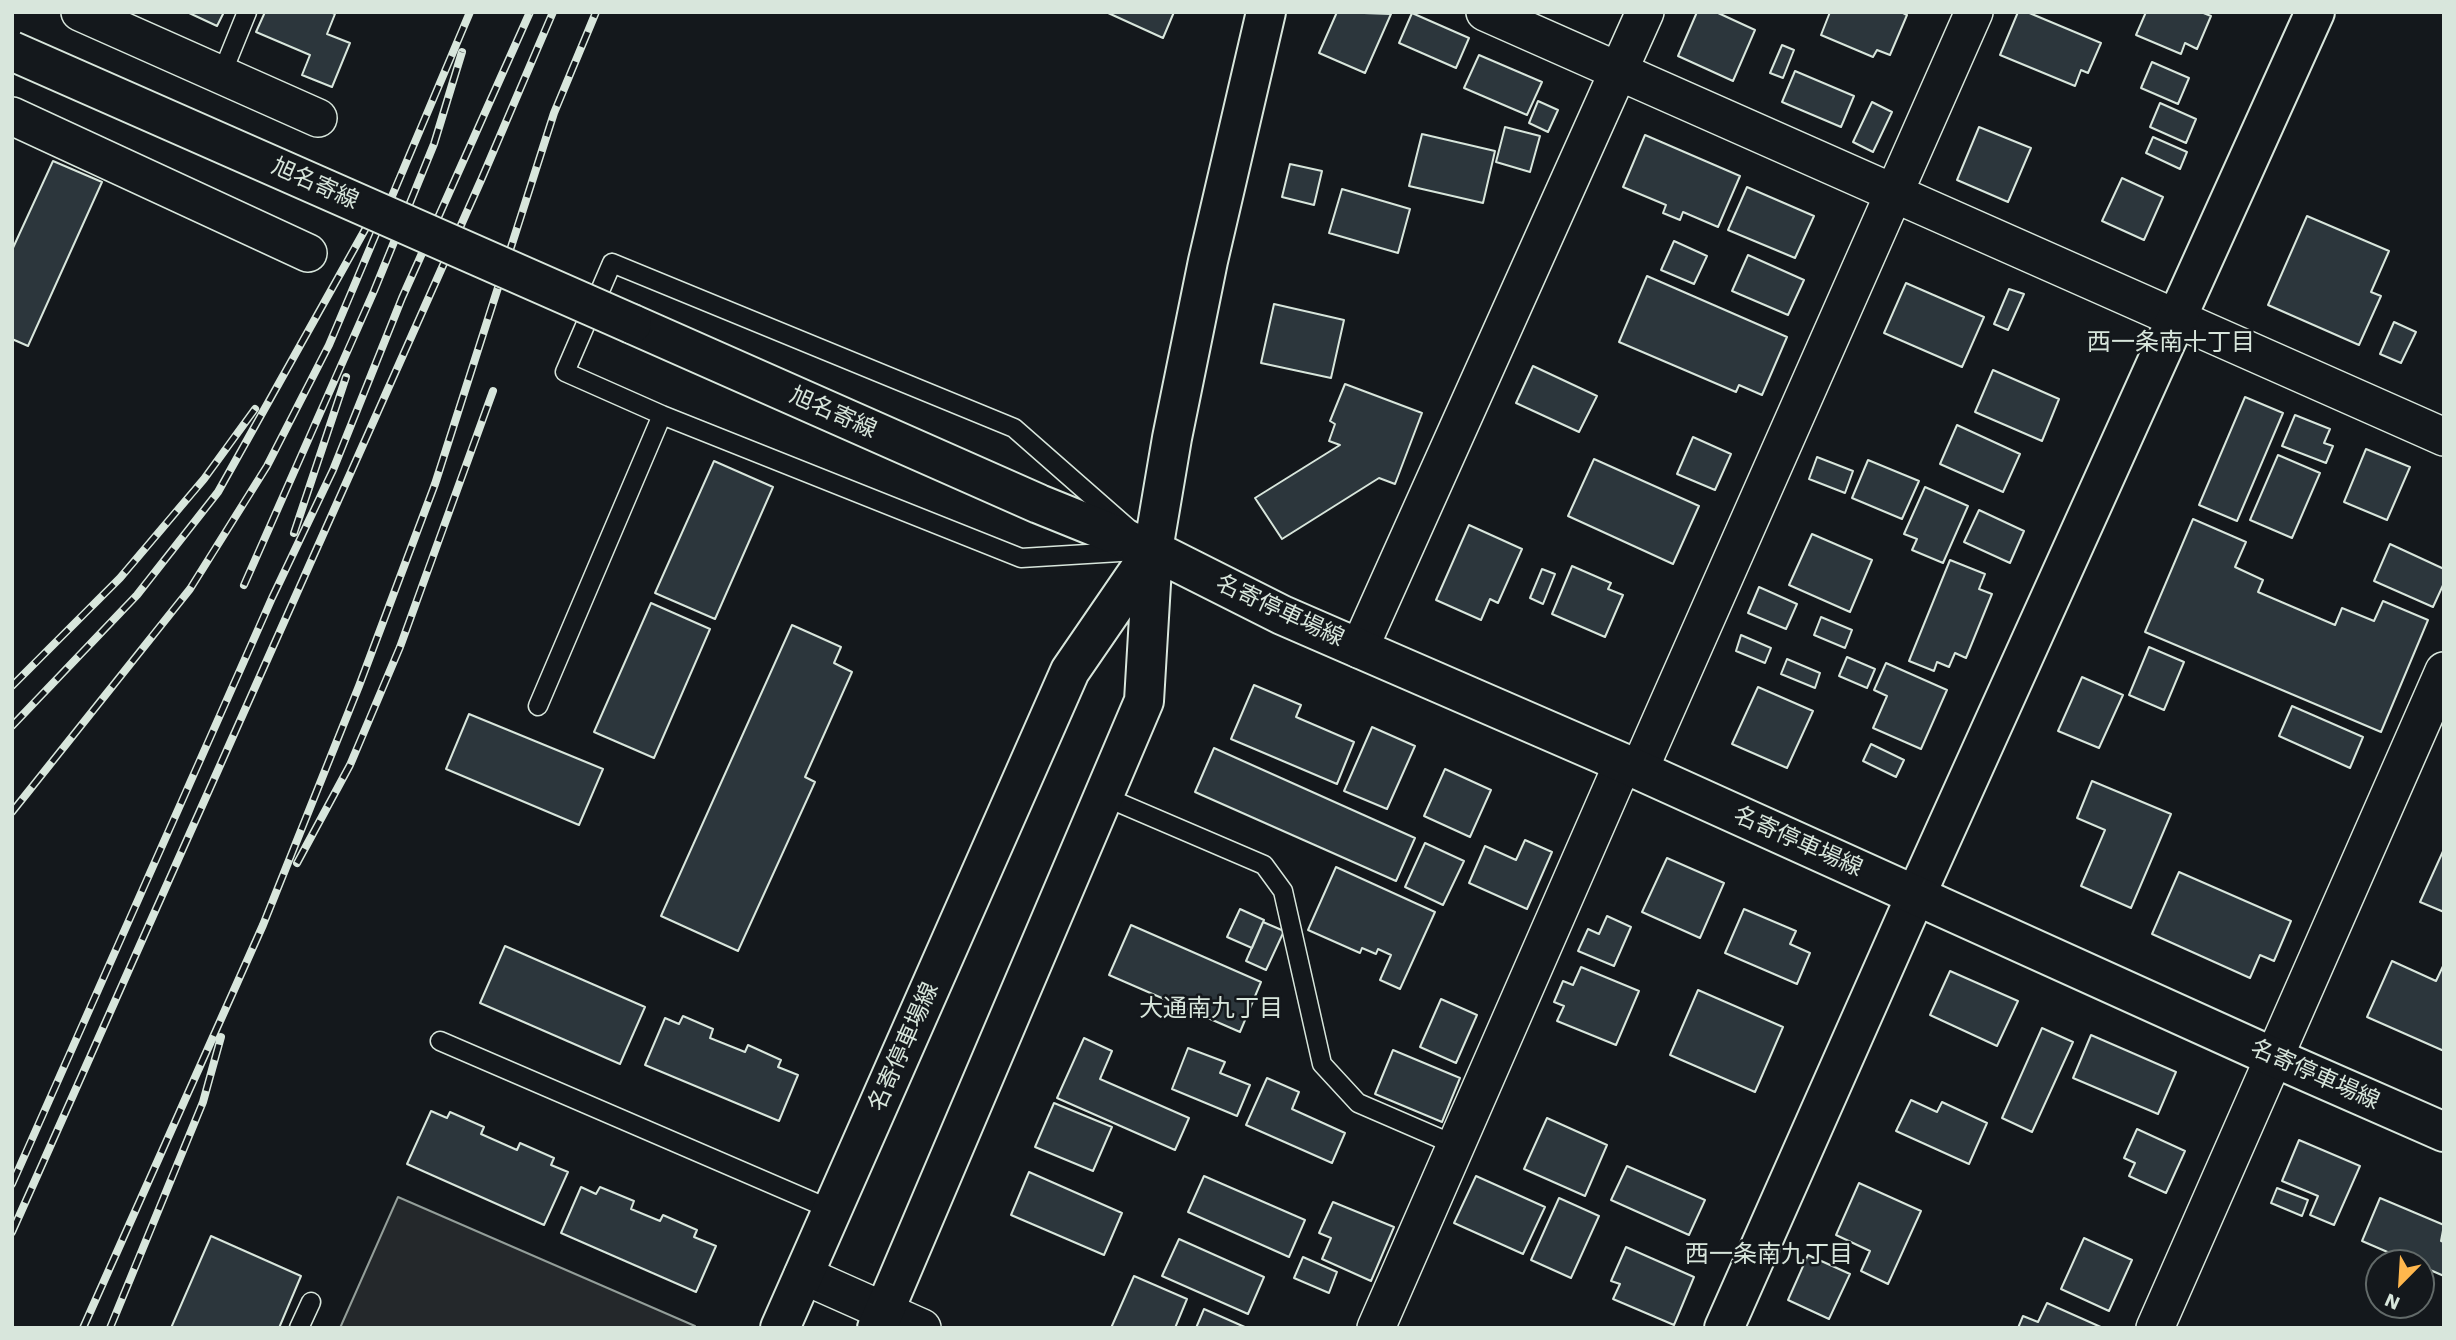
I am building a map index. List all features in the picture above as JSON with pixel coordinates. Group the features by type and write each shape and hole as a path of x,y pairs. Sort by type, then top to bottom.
{"main road":[{"path":"881,1319 1144,701 1153,550 1172,438 1208,261 1266,12"},
{"path":"1724,1328 1916,895 2315,12"},
{"name":"旭名寄線","path":"12,51 1040,504 1153,550"},
{"name":"名寄停車場線","path":"780,1328 1070,671 1153,550 1282,615 1631,766 2444,1132"}],"street":[{"path":"80,12 133,23 221,76 318,118"},
{"path":"1485,12 2444,437"},
{"path":"1359,649 1645,12"},
{"path":"1376,1328 1455,1145 1631,766 1974,12"},
{"path":"12,116 307,253"},
{"path":"2155,1328 2444,671"},
{"path":"803,1275 881,1319 922,1328"}],"lane":[{"path":"221,76 247,12"},
{"path":"612,263 1014,428 1153,550 1021,558 662,415 565,372 612,263"},
{"path":"538,706 662,415"},
{"path":"1103,796 1264,865 1283,891 1322,1065 1358,1103 1455,1145"},
{"path":"440,1041 832,1210"},
{"path":"299,1328 311,1302"}],"shaded area":[{"path":"398,1197 695,1326 695,1328 340,1328"}],"building":[{"path":"187,12 224,12 217,26"},
{"path":"265,12 335,14 327,34 350,43 332,87 302,75 310,55 256,32"},
{"path":"1106,12 1174,12 1163,38"},
{"path":"1337,12 1391,14 1365,73 1319,53"},
{"path":"1697,12 1716,12 1755,30 1733,81 1678,56"},
{"path":"1830,12 1901,12 1907,15 1890,55 1877,50 1873,57 1821,35"},
{"path":"2018,12 2027,12 2101,43 2088,73 2081,70 2075,86 2000,55"},
{"path":"2146,12 2201,12 2211,16 2197,49 2185,43 2181,54 2136,35"},
{"path":"1412,13 1469,38 1456,68 1399,43"},
{"path":"1782,45 1794,50 1783,78 1770,73"},
{"path":"1479,55 1542,82 1527,115 1464,88"},
{"path":"2152,62 2189,78 2178,104 2141,88"},
{"path":"1795,71 1854,96 1841,127 1782,102"},
{"path":"1538,101 1558,110 1548,132 1529,123"},
{"path":"1872,102 1892,112 1873,152 1853,142"},
{"path":"2160,103 2196,119 2186,143 2150,127"},
{"path":"1505,127 1540,136 1530,172 1496,162"},
{"path":"1979,127 2031,148 2008,202 1957,180"},
{"path":"1422,134 1495,151 1483,203 1409,186"},
{"path":"1645,135 1740,176 1718,227 1683,212 1680,220 1663,213 1666,205 1623,187"},
{"path":"2153,137 2187,152 2180,169 2146,153"},
{"path":"53,161 102,182 28,346 12,339 12,250"},
{"path":"1290,164 1322,171 1314,205 1282,197"},
{"path":"2122,178 2163,197 2144,240 2102,221"},
{"path":"1747,187 1814,216 1795,258 1728,230"},
{"path":"1342,189 1410,209 1398,253 1329,233"},
{"path":"2307,216 2389,251 2371,292 2381,296 2359,345 2268,305"},
{"path":"1674,241 1707,256 1694,284 1661,270"},
{"path":"1748,255 1804,280 1788,315 1732,291"},
{"path":"1647,276 1787,337 1762,395 1739,385 1736,392 1619,342"},
{"path":"1906,283 1984,317 1962,367 1884,333"},
{"path":"2009,289 2024,294 2008,330 1994,324"},
{"path":"1274,304 1344,320 1331,378 1261,363"},
{"path":"2394,322 2416,332 2401,363 2380,354"},
{"path":"1533,366 1597,396 1579,432 1516,403"},
{"path":"1993,370 2059,399 2042,441 1975,412"},
{"path":"1345,384 1422,413 1395,484 1379,478 1282,539 1255,498 1340,445 1329,441 1335,424 1330,421"},
{"path":"2245,397 2283,413 2237,521 2199,505"},
{"path":"2295,415 2330,429 2324,443 2333,446 2326,463 2282,446"},
{"path":"1957,425 2020,454 2003,492 1940,464"},
{"path":"1693,437 1731,454 1715,490 1677,474"},
{"path":"2366,449 2410,467 2387,520 2344,502"},
{"path":"2278,455 2320,473 2292,538 2250,520"},
{"path":"1817,457 1853,471 1845,493 1809,479"},
{"path":"1594,459 1699,506 1673,564 1568,516"},
{"path":"1868,460 1919,481 1902,519 1852,498"},
{"path":"714,461 773,487 715,619 655,593"},
{"path":"1925,487 1968,506 1943,563 1912,550 1917,539 1904,534"},
{"path":"1979,510 2024,531 2010,563 1964,542"},
{"path":"2193,519 2246,542 2235,567 2263,580 2258,592 2335,625 2342,608 2374,621 2383,601 2428,620 2381,732 2145,632"},
{"path":"1469,525 1522,549 1498,603 1490,599 1481,620 1436,600"},
{"path":"1812,534 1872,560 1850,612 1789,585"},
{"path":"2390,544 2444,569 2444,583 2433,607 2374,581"},
{"path":"1950,560 1985,574 1979,589 1992,594 1966,658 1955,653 1949,667 1937,662 1934,671 1909,661"},
{"path":"1572,566 1611,583 1608,589 1623,595 1605,637 1552,614"},
{"path":"1542,569 1555,574 1543,604 1530,598"},
{"path":"1759,587 1797,604 1786,629 1748,613"},
{"path":"651,603 710,629 654,758 594,732"},
{"path":"1821,617 1852,630 1845,648 1814,635"},
{"path":"792,625 841,647 834,663 852,672 805,777 815,782 738,951 661,916"},
{"path":"1741,635 1771,648 1765,663 1736,651"},
{"path":"2149,647 2184,662 2164,710 2129,695"},
{"path":"1847,657 1875,669 1867,688 1839,676"},
{"path":"1787,659 1820,673 1815,688 1781,674"},
{"path":"1886,663 1947,690 1921,749 1873,728 1887,696 1874,690"},
{"path":"2082,677 2123,695 2099,748 2058,731"},
{"path":"1254,685 1301,705 1296,717 1354,742 1337,784 1231,739"},
{"path":"1758,687 1813,711 1787,768 1732,744"},
{"path":"2292,706 2363,737 2350,768 2279,736"},
{"path":"469,714 603,769 579,825 446,769"},
{"path":"1372,727 1415,746 1387,809 1344,791"},
{"path":"1871,744 1904,760 1896,777 1863,761"},
{"path":"1214,748 1415,838 1396,881 1195,792"},
{"path":"1445,769 1491,790 1470,837 1424,816"},
{"path":"2092,781 2171,814 2131,908 2081,886 2105,830 2077,818"},
{"path":"1525,840 1552,852 1527,909 1469,883 1485,846 1516,860"},
{"path":"1425,843 1464,861 1443,905 1405,887"},
{"path":"2444,849 2444,912 2420,902"},
{"path":"1667,858 1724,883 1700,938 1642,912"},
{"path":"1336,867 1435,912 1400,989 1380,980 1391,955 1378,949 1376,954 1362,948 1360,953 1308,930"},
{"path":"2179,872 2291,921 2274,961 2260,955 2250,978 2152,934"},
{"path":"1240,909 1264,920 1252,948 1227,937"},
{"path":"1744,909 1796,931 1790,944 1810,953 1797,984 1725,953"},
{"path":"1607,916 1631,927 1614,966 1578,951 1588,929 1599,934"},
{"path":"1263,922 1284,931 1266,970 1246,961"},
{"path":"1131,925 1261,982 1240,1032 1109,975"},
{"path":"505,946 645,1007 620,1064 480,1003"},
{"path":"2392,961 2436,981 2444,964 2444,1051 2367,1017"},
{"path":"1581,967 1639,991 1616,1045 1557,1021 1564,1006 1554,1002 1563,981 1573,985"},
{"path":"1950,971 2018,1001 1997,1046 1930,1015"},
{"path":"1698,990 1783,1027 1755,1092 1670,1055"},
{"path":"1441,999 1477,1015 1456,1063 1420,1047"},
{"path":"683,1016 713,1029 710,1038 745,1052 748,1045 781,1060 778,1067 798,1075 779,1121 645,1065 665,1018 679,1024"},
{"path":"2042,1028 2073,1042 2032,1132 2002,1118"},
{"path":"2091,1035 2176,1072 2158,1114 2073,1078"},
{"path":"1084,1038 1112,1051 1100,1079 1189,1118 1175,1150 1057,1098"},
{"path":"1188,1048 1225,1062 1220,1073 1250,1085 1237,1116 1172,1089"},
{"path":"1393,1050 1460,1078 1442,1122 1375,1094"},
{"path":"1267,1078 1299,1092 1292,1109 1345,1133 1332,1163 1246,1125"},
{"path":"1911,1100 1937,1112 1942,1102 1987,1123 1969,1164 1896,1131"},
{"path":"1054,1103 1112,1127 1093,1171 1035,1147"},
{"path":"431,1111 447,1118 450,1112 484,1127 481,1134 517,1150 520,1143 554,1158 551,1165 568,1172 544,1225 407,1164"},
{"path":"1547,1118 1607,1145 1585,1196 1524,1169"},
{"path":"2137,1129 2185,1151 2166,1193 2129,1176 2135,1163 2124,1158"},
{"path":"2299,1140 2360,1166 2334,1225 2310,1215 2318,1196 2282,1181"},
{"path":"1627,1166 1705,1200 1689,1235 1611,1200"},
{"path":"1029,1172 1122,1213 1104,1255 1011,1215"},
{"path":"1204,1176 1305,1220 1289,1257 1188,1212"},
{"path":"1476,1176 1545,1207 1523,1254 1454,1223"},
{"path":"1859,1183 1921,1211 1888,1284 1861,1271 1870,1251 1836,1235"},
{"path":"581,1187 596,1194 600,1187 634,1201 631,1209 660,1221 663,1215 697,1230 694,1237 716,1246 696,1292 561,1233"},
{"path":"2277,1188 2308,1200 2302,1216 2271,1203"},
{"path":"1559,1198 1599,1216 1571,1278 1531,1260"},
{"path":"2380,1198 2444,1225 2441,1241 2444,1242 2444,1276 2435,1272 2435,1249 2381,1249 2362,1241"},
{"path":"1333,1202 1394,1227 1371,1281 1322,1259 1331,1238 1319,1233"},
{"path":"211,1236 301,1276 279,1328 171,1328"},
{"path":"2084,1238 2132,1260 2109,1311 2061,1289"},
{"path":"1179,1239 1264,1277 1248,1314 1162,1276"},
{"path":"1626,1247 1694,1277 1674,1325 1613,1299 1620,1284 1611,1281"},
{"path":"1808,1255 1850,1274 1829,1319 1788,1300"},
{"path":"1303,1257 1337,1272 1329,1293 1294,1278"},
{"path":"1134,1276 1187,1299 1175,1328 1111,1328"},
{"path":"2047,1303 2103,1328 2018,1328 2023,1316 2038,1322"},
{"path":"1204,1309 1247,1328 1196,1328"}],"railway":[{"path":"12,812 190,589 267,466 329,345 470,12"},
{"path":"12,1184 272,598 333,470 402,298 530,12"},
{"path":"12,1232 482,178 553,12"},
{"path":"83,1328 263,925 359,686 435,484 554,113 596,12"},
{"path":"244,585 374,291 434,144 462,52"},
{"path":"12,726 137,595 218,492 376,210"},
{"path":"294,533 346,377"},
{"path":"297,863 350,765 400,647 493,391"},
{"path":"12,686 120,578 204,479 255,409"},
{"path":"110,1328 203,1102 221,1037"}],"district":[{"name":"西一条南十丁目","path":"2171,343"},
{"name":"大通南九丁目","path":"1211,1009"},
{"name":"西一条南九丁目","path":"1769,1255"}]}
